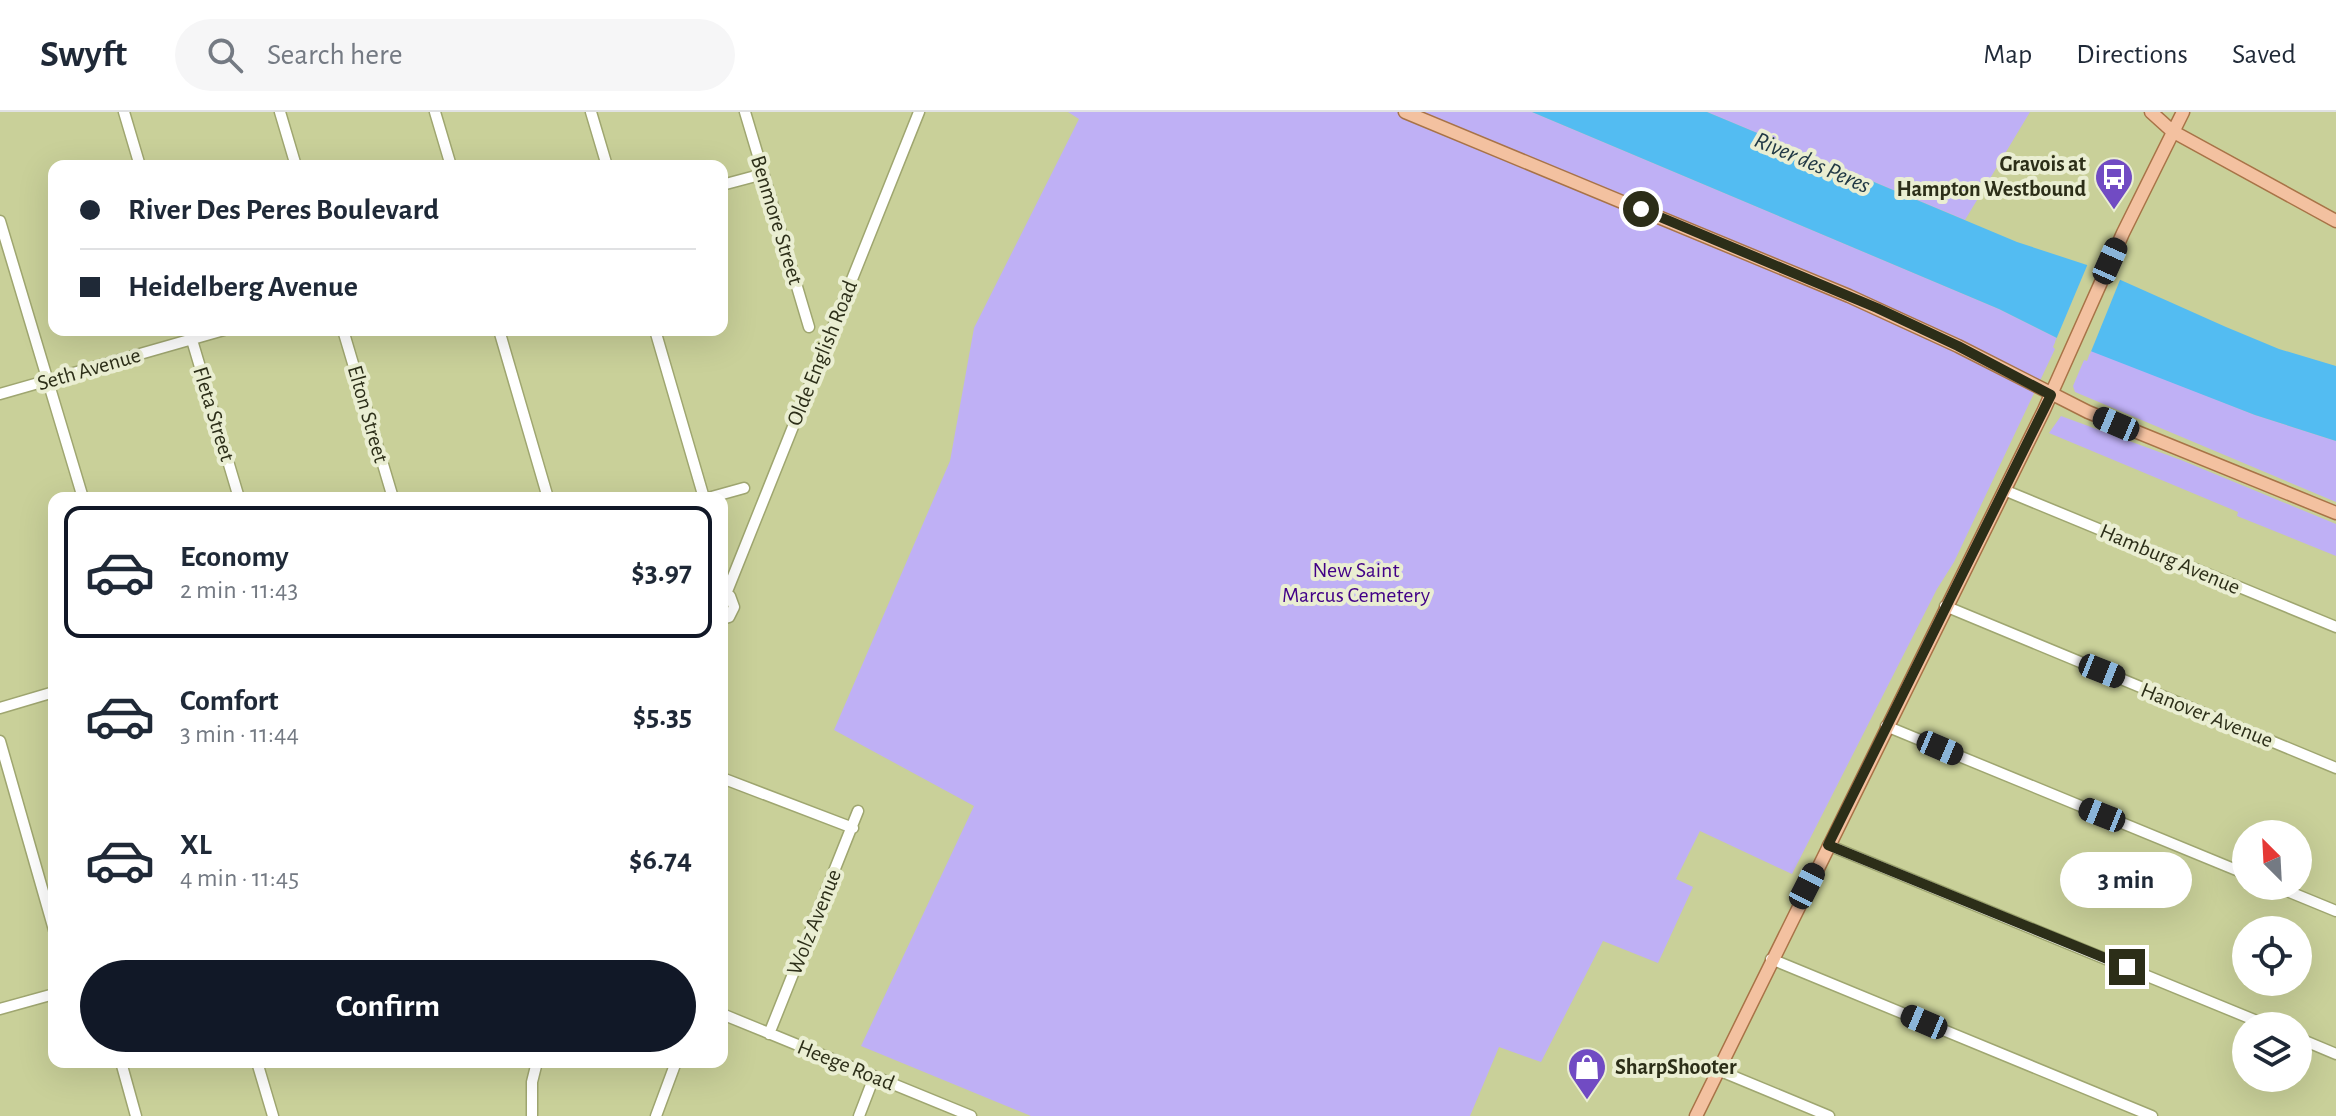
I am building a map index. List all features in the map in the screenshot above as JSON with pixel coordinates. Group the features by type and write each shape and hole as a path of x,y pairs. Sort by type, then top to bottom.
{"main road":[{"path":"1405,112 1863,302 1958,346 2051,395 2336,513"},
{"path":"2151,112 2172,131 2336,221"},
{"path":"1696,1116 2051,395 2110,261 2183,112"}],"street":[{"path":"124,112 138,160"},
{"path":"280,112 294,160"},
{"path":"435,112 449,160"},
{"path":"591,112 605,160"},
{"name":"Benmore Street","path":"745,112 809,327"},
{"name":"Olde English Road","path":"728,583 919,112"},
{"path":"728,183 763,174"},
{"path":"0,221 81,492"},
{"name":"Seth Avenue","path":"0,394 187,336"},
{"name":"Fleta Street","path":"190,336 237,492"},
{"name":"Elton Street","path":"345,336 391,492"},
{"path":"501,336 546,492"},
{"path":"657,336 704,492"},
{"path":"728,492 744,488"},
{"name":"Hamburg Avenue","path":"2004,490 2336,627"},
{"name":"Olde English Road","path":"728,596 733,599 734,607 728,615"},
{"name":"Hanover Avenue","path":"1945,606 2336,768"},
{"path":"0,708 48,694"},
{"path":"1886,726 2232,868"},
{"path":"0,741 48,909"},
{"path":"728,780 853,828"},
{"name":"Wolz Avenue","path":"769,1034 858,811"},
{"path":"1828,845 2235,1012"},
{"path":"2309,900 2336,911"},
{"path":"1771,959 2152,1116"},
{"path":"0,1009 48,996"},
{"name":"Heege Road","path":"728,1017 971,1116"},
{"path":"2312,1044 2336,1054"},
{"path":"123,1068 136,1116"},
{"path":"259,1068 273,1116"},
{"path":"532,1116 532,1082 536,1068"},
{"path":"656,1116 674,1068"},
{"path":"1718,1070 1829,1116"},
{"path":"859,1116 874,1077"}],"green space":[{"name":"New Saint Marcus Cemetery","path":"1068,112 1532,112 1999,309 2057,338 2055,349 1954,562 1937,589 1792,874 1700,831 1676,879 1693,887 1658,963 1603,941 1541,1062 1499,1047 1470,1116 1031,1116 861,1046 974,806 834,730 950,461 974,328 1079,119"},
{"path":"1707,112 2030,112 1965,220"},
{"path":"2091,350 2255,415 2336,441 2336,502 2075,392 2073,386"},
{"path":"2061,416 2181,460 2336,524 2336,556 2049,433"}],"water":[{"name":"River des Peres","path":"1532,112 1707,112 2017,242 2087,265 2279,349 2336,366 2336,441 2255,415 2057,338 1999,309"}],"pier":[{"path":"2089,261 2122,275 2090,354 2055,342"}],"place":[{"name":"Gravois at Hampton Westbound","path":"2114,211"},
{"name":"SharpShooter","path":"1587,1101"}],"route":[{"path":"1641,209 1877,308 2051,395 1828,845 2127,967"}]}
